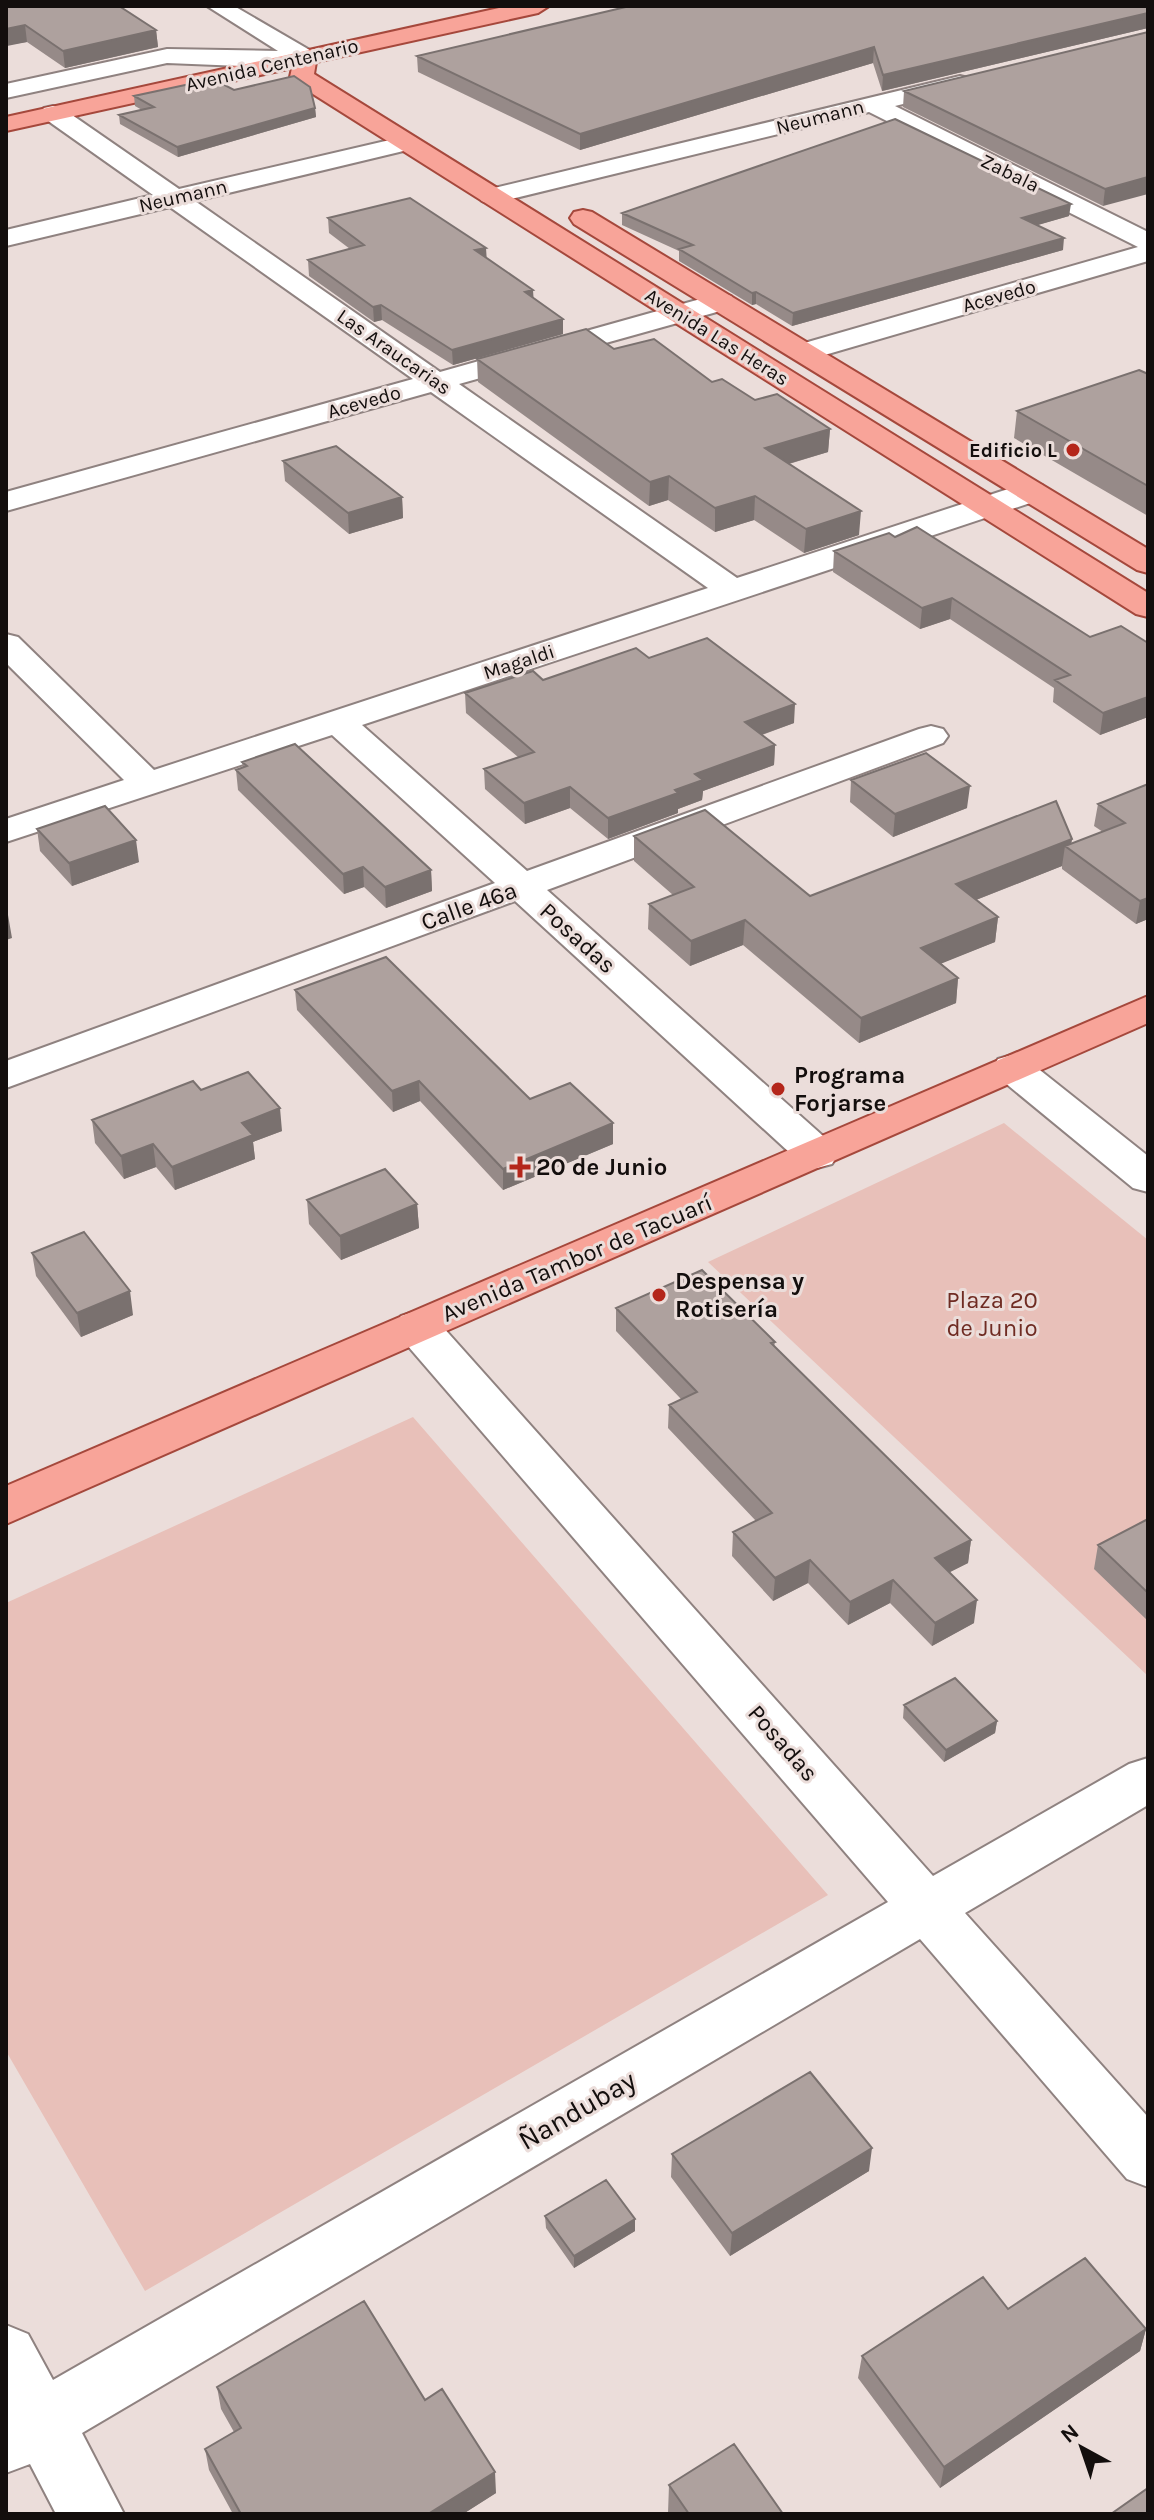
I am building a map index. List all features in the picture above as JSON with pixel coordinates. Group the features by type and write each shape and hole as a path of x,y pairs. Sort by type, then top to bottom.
{"main road":[{"name":"Avenida Centenario","path":"6,124 538,6"},
{"path":"305,57 338,67 351,75"},
{"name":"Avenida Las Heras","path":"305,57 302,77 1148,607"},
{"name":"Avenida Las Heras","path":"495,164 1148,563"},
{"name":"Avenida Tambor de Tacuarí","path":"6,1506 1148,1008"}],"street":[{"path":"218,6 305,57"},
{"path":"6,91 167,56 241,59 305,57"},
{"name":"Neumann","path":"491,196 979,78"},
{"name":"Zabala","path":"872,104 1148,242"},
{"name":"Las Araucarias","path":"53,113 734,591"},
{"name":"Neumann","path":"6,238 407,143"},
{"name":"Acevedo","path":"804,352 1148,253"},
{"name":"Acevedo","path":"6,502 721,302"},
{"name":"Magaldi","path":"6,831 1031,492"},
{"path":"6,644 148,784"},
{"name":"Posadas","path":"339,722 817,1154"},
{"name":"Calle 46a","path":"6,1075 931,736"},
{"path":"1012,1068 1148,1178"},
{"name":"Posadas","path":"417,1327 1148,2160"},
{"name":"Ñandubay","path":"24,2432 1148,1779"},
{"path":"6,2355 24,2432 91,2514"}],"green space":[{"name":"Plaza 20 de Junio","path":"1004,1123 1148,1240 1148,1676 708,1262"},
{"path":"413,1417 828,1895 145,2291 6,2051 6,1603"}],"building":[{"path":"6,6 119,6 156,30 63,51 25,25 6,29"},
{"path":"630,6 1148,6 1148,13 883,75 874,47 580,134 417,56"},
{"path":"1148,32 1148,177 1105,189 904,91"},
{"path":"294,76 310,87 315,108 177,147 119,115 154,107 134,96 213,79 234,90"},
{"path":"895,119 1071,204 1022,218 1064,238 793,313 756,292 752,293 679,249 693,245 622,213"},
{"path":"410,198 486,248 475,250 533,290 525,292 563,319 452,350 381,305 373,307 308,260 364,245 328,218"},
{"path":"586,329 614,349 654,339 712,382 722,379 755,400 777,394 830,429 765,448 861,511 806,529 755,496 715,508 669,476 650,482 477,359"},
{"path":"1139,370 1148,374 1148,486 1017,411"},
{"path":"336,446 402,497 348,513 283,461"},
{"path":"917,527 1090,637 1121,626 1148,643 1148,697 1103,713 1055,680 1070,675 952,598 922,608 834,551 889,533 895,537"},
{"path":"707,638 795,704 745,722 775,745 695,774 703,780 675,790 678,793 608,818 570,787 524,803 484,769 534,752 465,693 533,671 543,680 636,648 649,658"},
{"path":"295,744 431,870 385,887 363,867 343,874 236,770 247,766 242,762"},
{"path":"926,753 970,786 895,814 851,780"},
{"path":"1148,784 1148,898 1140,901 1065,846 1125,823 1098,804"},
{"path":"1056,801 1072,839 956,884 998,917 921,948 958,978 861,1018 745,920 691,941 649,904 694,887 634,836 705,810 810,896"},
{"path":"105,806 136,840 69,863 37,829"},
{"path":"386,957 530,1099 570,1083 613,1123 503,1169 419,1081 392,1091 295,990"},
{"path":"248,1072 280,1108 242,1123 253,1135 172,1167 153,1144 121,1156 92,1120 193,1081 201,1090"},
{"path":"385,1169 417,1204 340,1236 307,1200"},
{"path":"84,1232 130,1291 77,1313 32,1253"},
{"path":"702,1270 775,1342 771,1343 971,1540 935,1558 977,1600 935,1623 893,1580 850,1602 810,1560 775,1578 733,1532 772,1513 669,1405 697,1392 616,1308"},
{"path":"1148,1519 1148,1593 1098,1545"},
{"path":"955,1678 997,1721 946,1750 904,1705"},
{"path":"810,2072 872,2148 732,2233 672,2154"},
{"path":"606,2180 635,2219 574,2256 545,2216"},
{"path":"1085,2258 1146,2329 944,2467 862,2356 983,2277 1008,2309"},
{"path":"364,2301 425,2400 442,2389 495,2472 428,2514 241,2514 205,2449 241,2428 217,2387"},
{"path":"734,2444 783,2514 689,2514 669,2485"},
{"path":"1148,2488 1148,2514 1111,2514"}],"place":[{"name":"Edificio L","path":"1073,450"},
{"name":"Programa Forjarse","path":"778,1089"},
{"name":"20 de Junio","path":"520,1167"},
{"name":"Despensa y Rotisería","path":"659,1295"}]}
